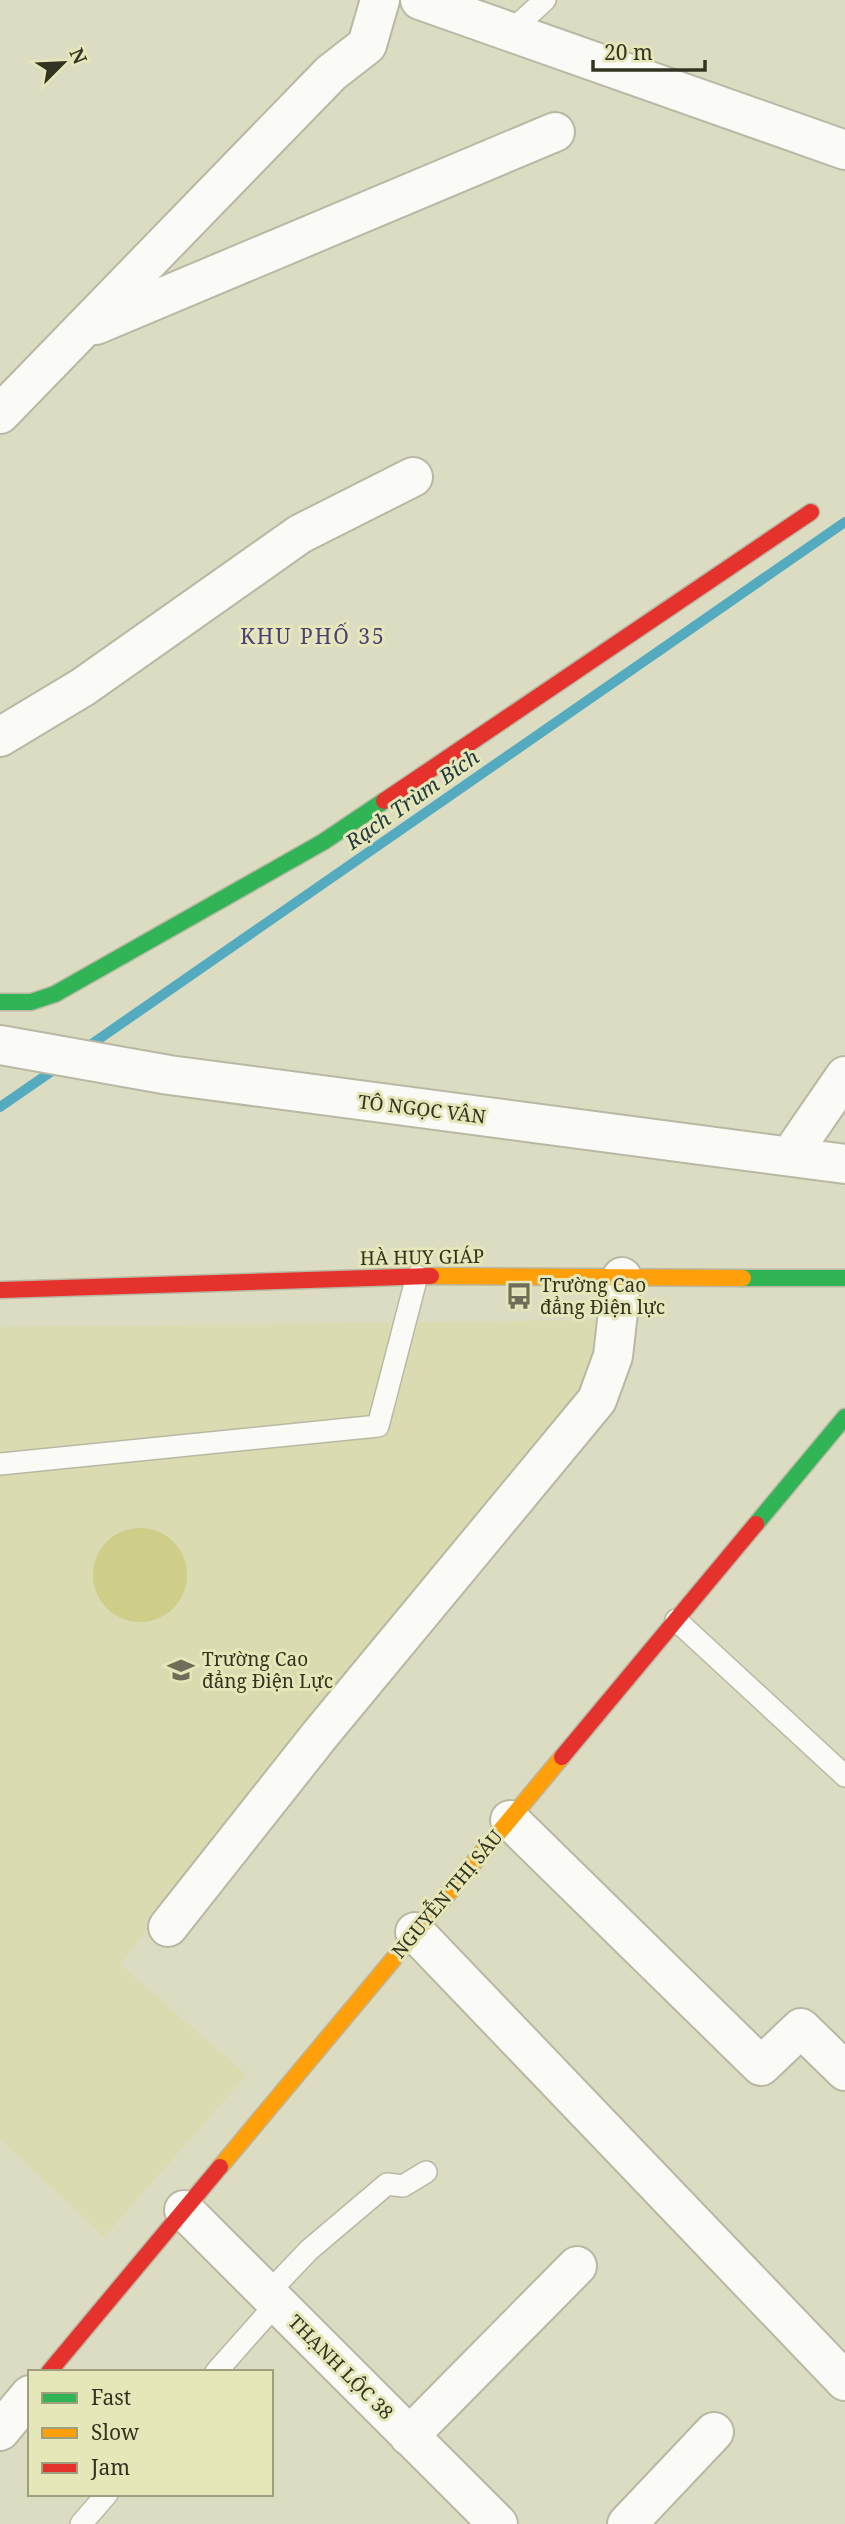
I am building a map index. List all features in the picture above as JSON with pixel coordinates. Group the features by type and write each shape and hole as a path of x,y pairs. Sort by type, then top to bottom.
{"street":[{"path":"0,414 331,73 367,45 380,0"},
{"path":"420,0 845,150"},
{"path":"80,332 555,132"},
{"path":"0,737 83,687 300,534 413,477"},
{"path":"0,1002 31,1002 55,994 323,842 811,512"},
{"name":"TÔ NGỌC VÂN","path":"0,1045 169,1075 845,1164"},
{"path":"790,1156 845,1076"},
{"name":"HÀ HUY GIÁP","path":"0,1290 416,1276 845,1278"},
{"path":"167,1927 327,1725 597,1400 613,1356 622,1277"},
{"name":"NGUYỄN THỊ SÁU","path":"51,2370 845,1417"},
{"path":"510,1820 761,2066 801,2028 845,2071"},
{"path":"415,1933 845,2381"},
{"name":"THẠNH LỘC 38","path":"184,2210 498,2524"},
{"path":"409,2435 578,2266"},
{"path":"0,2431 28,2397"},
{"path":"626,2524 713,2432"}],"lane":[{"path":"510,32 545,0"},
{"path":"0,1464 378,1426 416,1276"},
{"path":"676,1620 845,1776"},
{"path":"218,2370 309,2250 387,2184 403,2186 426,2172"},
{"path":"81,2524 105,2496"}],"shaded area":[{"name":"Trường Cao đẳng Điện Lực","path":"596,1320 605,1374 120,1964 247,2075 104,2237 0,2139 0,1327"},
{"path":"140,1528 158,1532 173,1542 183,1557 187,1575 183,1593 173,1608 158,1618 140,1622 122,1618 107,1608 97,1593 93,1575 97,1557 107,1542 122,1532"}],"waterway":[{"name":"Rạch Trùm Bích","path":"83,1050 845,522"},
{"name":"Rạch Trùm Bích","path":"0,1107 61,1065"}],"traffic: fast":[{"path":"0,1002 31,1002 55,994 323,842 384,801"},
{"path":"743,1278 845,1278"},
{"path":"756,1524 845,1417"}],"traffic: slow":[{"path":"431,1276 743,1278"},
{"path":"220,2167 562,1757"}],"traffic: jam":[{"path":"384,801 811,512"},
{"path":"0,1290 431,1276"},
{"path":"562,1757 756,1524"},
{"path":"51,2370 220,2167"}],"place":[{"name":"Trường Cao đẳng Điện lực","path":"519,1296"},
{"name":"Trường Cao đẳng Điện Lực","path":"181,1670"}],"district":[{"name":"KHU PHỐ 35","path":"313,636"}]}
